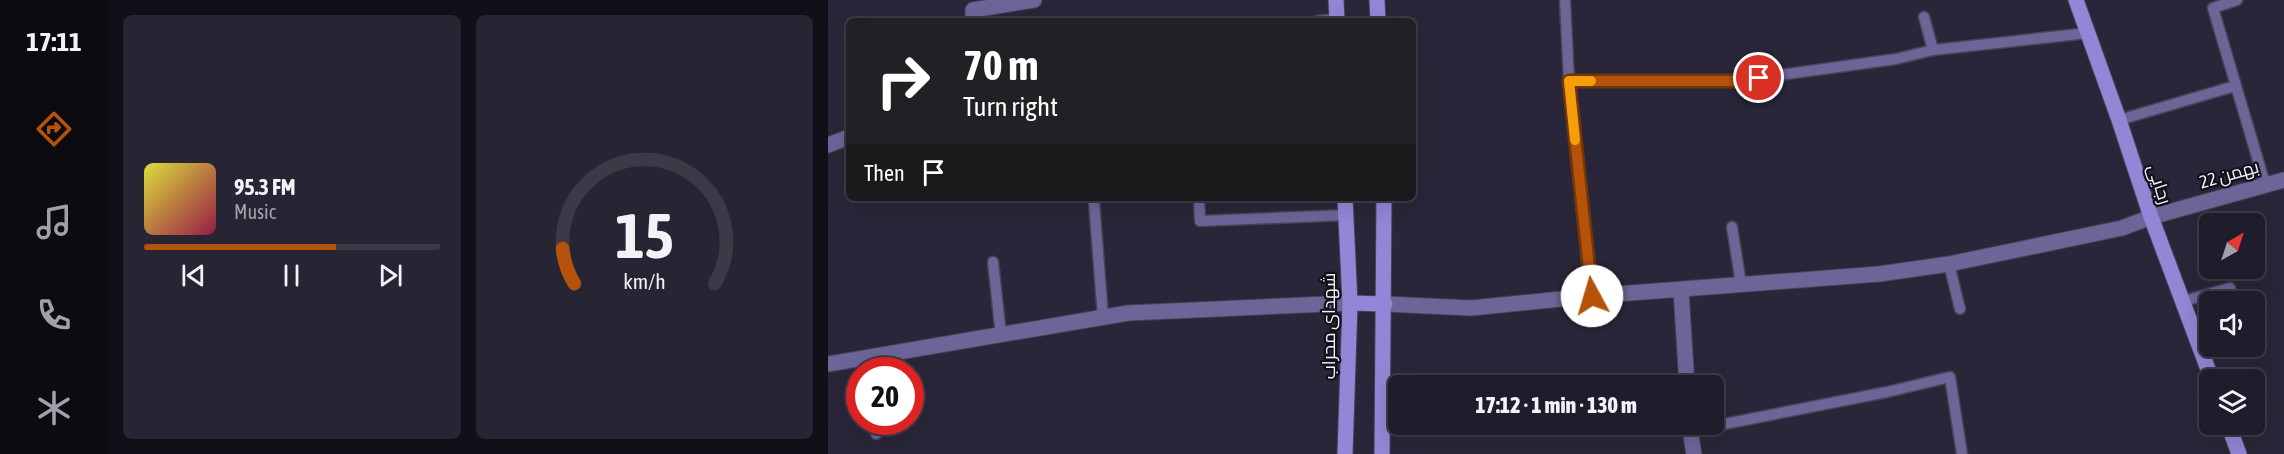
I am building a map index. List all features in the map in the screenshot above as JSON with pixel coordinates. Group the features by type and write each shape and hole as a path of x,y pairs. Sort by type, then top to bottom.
{"street":[{"path":"973,18 973,10 1034,0"},
{"path":"1336,0 1337,18"},
{"path":"1377,0 1378,18"},
{"name":"رجایی","path":"2076,0 2151,218 2208,369"},
{"path":"828,145 846,138"},
{"name":"22 بهمن","path":"1384,304 1471,308 1592,296 1879,274 1949,264 2122,228 2284,180"},
{"name":"شهدای محراب","path":"1345,201 1350,303 1345,454"},
{"path":"1382,454 1384,201"},
{"path":"1681,290 1685,375"},
{"path":"898,357 1001,335 1128,313 1350,303 1384,304"},
{"path":"828,364 846,364"},
{"path":"1690,435 1694,454"},
{"path":"2232,435 2239,454"}],"lane":[{"path":"1565,0 1569,81 1592,296"},
{"path":"2237,0 2213,8 2265,184"},
{"path":"1924,17 1933,50"},
{"path":"1569,81 1736,81 1896,59 1933,50 2088,33"},
{"path":"2119,120 2235,86"},
{"path":"1199,201 1200,221 1346,215"},
{"path":"1094,202 1103,317"},
{"path":"1732,226 1741,284"},
{"path":"993,262 1001,335"},
{"path":"1949,264 1960,309"},
{"path":"2184,301 2230,288"},
{"path":"1724,422 1887,392 1950,377 1962,454"}],"slow traffic":[{"path":"1575,140 1569,81 1591,81"}],"route":[{"path":"1592,296 1569,81 1736,81 1759,78"}]}
